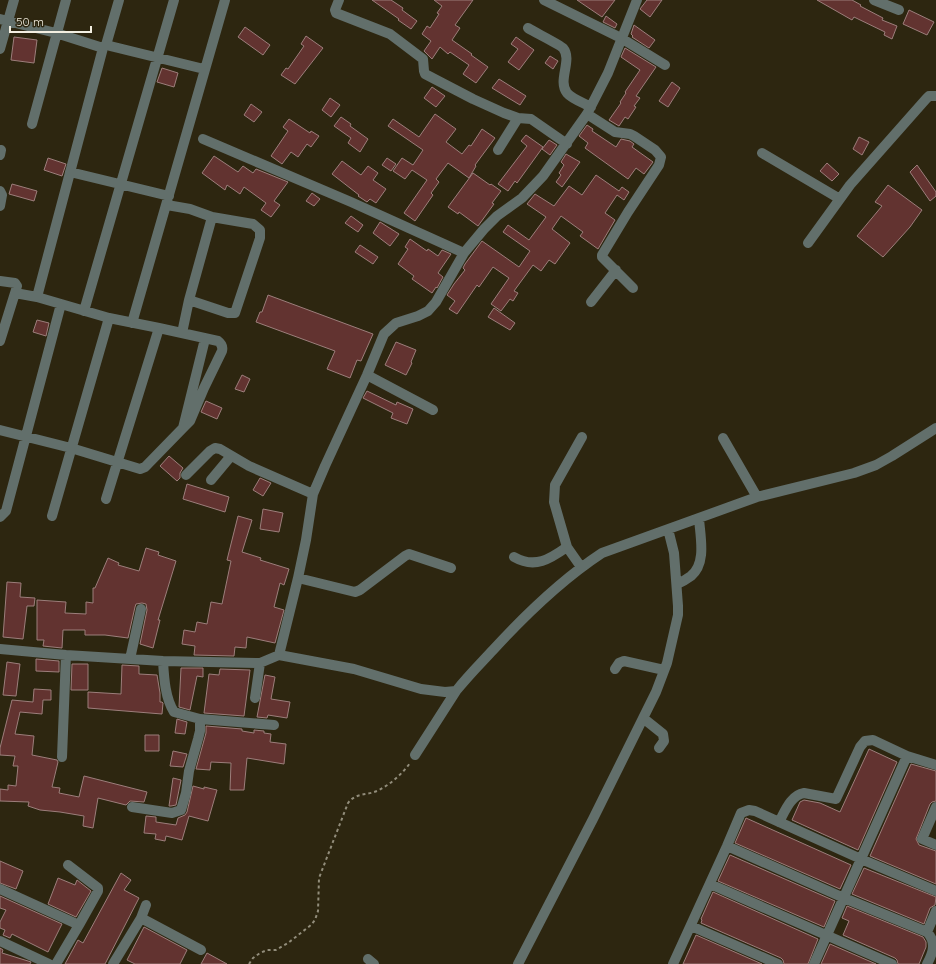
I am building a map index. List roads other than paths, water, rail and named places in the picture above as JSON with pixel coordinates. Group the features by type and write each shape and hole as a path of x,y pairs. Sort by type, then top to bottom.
{"street":[{"path":"0,49 4,20 14,0"},
{"path":"32,124 66,0"},
{"path":"37,297 70,172 119,0"},
{"path":"84,311 174,0"},
{"path":"132,323 168,201 224,0"},
{"path":"339,0 335,10 336,13 387,32 398,39 423,59 425,74 473,99 518,118 531,119 567,144"},
{"path":"544,0 621,38 665,64"},
{"path":"279,655 298,578 313,494 384,334 396,323 428,311 436,302 464,253 489,223 522,198 543,176 589,111 608,73 637,0"},
{"path":"874,0 899,10"},
{"path":"4,20 105,46 204,69"},
{"path":"528,28 563,48 567,57 564,72 564,87 567,94 615,132 634,136 655,150 661,157 659,165 603,252 602,257 633,288"},
{"path":"808,243 850,184 926,99 929,96 936,96"},
{"path":"498,150 518,118"},
{"path":"203,139 351,202 464,253"},
{"path":"762,153 840,199"},
{"path":"70,172 120,184 212,217 253,224 260,230 260,238 235,313 228,313 188,300"},
{"path":"0,191 2,195 0,206"},
{"path":"182,333 188,300 212,217"},
{"path":"591,302 616,270"},
{"path":"0,281 15,283 16,286 0,341"},
{"path":"0,430 71,448 138,469 145,467 190,421 223,346 221,343 182,333 109,318 37,297 14,293"},
{"path":"0,517 6,511 61,304"},
{"path":"52,516 109,318"},
{"path":"106,499 159,328"},
{"path":"183,428 205,339"},
{"path":"367,375 434,410"},
{"path":"415,755 456,691 472,671 539,602 581,567 602,553 757,497 834,479 876,465 936,428"},
{"path":"581,567 567,547 554,502 555,485 582,437"},
{"path":"723,438 757,497"},
{"path":"186,475 213,448 220,449 249,466 313,494"},
{"path":"211,480 231,456"},
{"path":"677,584 691,576 700,563 701,553 699,518"},
{"path":"518,964 593,819 656,692 664,670 678,615 674,553 668,529"},
{"path":"514,557 525,562 541,561 549,559 567,547"},
{"path":"298,578 355,592 360,590 409,554 451,568"},
{"path":"130,658 141,609"},
{"path":"0,649 163,661 260,663 279,655 354,668 421,689 444,692 456,691"},
{"path":"62,757 66,655"},
{"path":"163,661 165,683 174,712 200,719 274,725"},
{"path":"615,669 619,663 624,661 664,670"},
{"path":"255,698 260,663"},
{"path":"643,718 663,734 664,740 659,748"},
{"path":"132,807 172,813 181,810 186,793 188,774 200,731 200,719"},
{"path":"778,822 790,802 800,794 804,793 836,799 860,747 865,741 873,740 907,756 936,765"},
{"path":"814,964 907,756"},
{"path":"936,807 922,839 936,845"},
{"path":"673,964 728,846 741,813 743,812 755,811 936,891"},
{"path":"728,846 844,898 927,932 932,936 936,944 927,964"},
{"path":"56,964 99,889 68,865"},
{"path":"710,884 892,964"},
{"path":"0,889 79,925"},
{"path":"113,964 146,906"},
{"path":"927,932 936,911"},
{"path":"140,918 201,950"},
{"path":"691,926 778,964"},
{"path":"0,941 49,964"}]}
